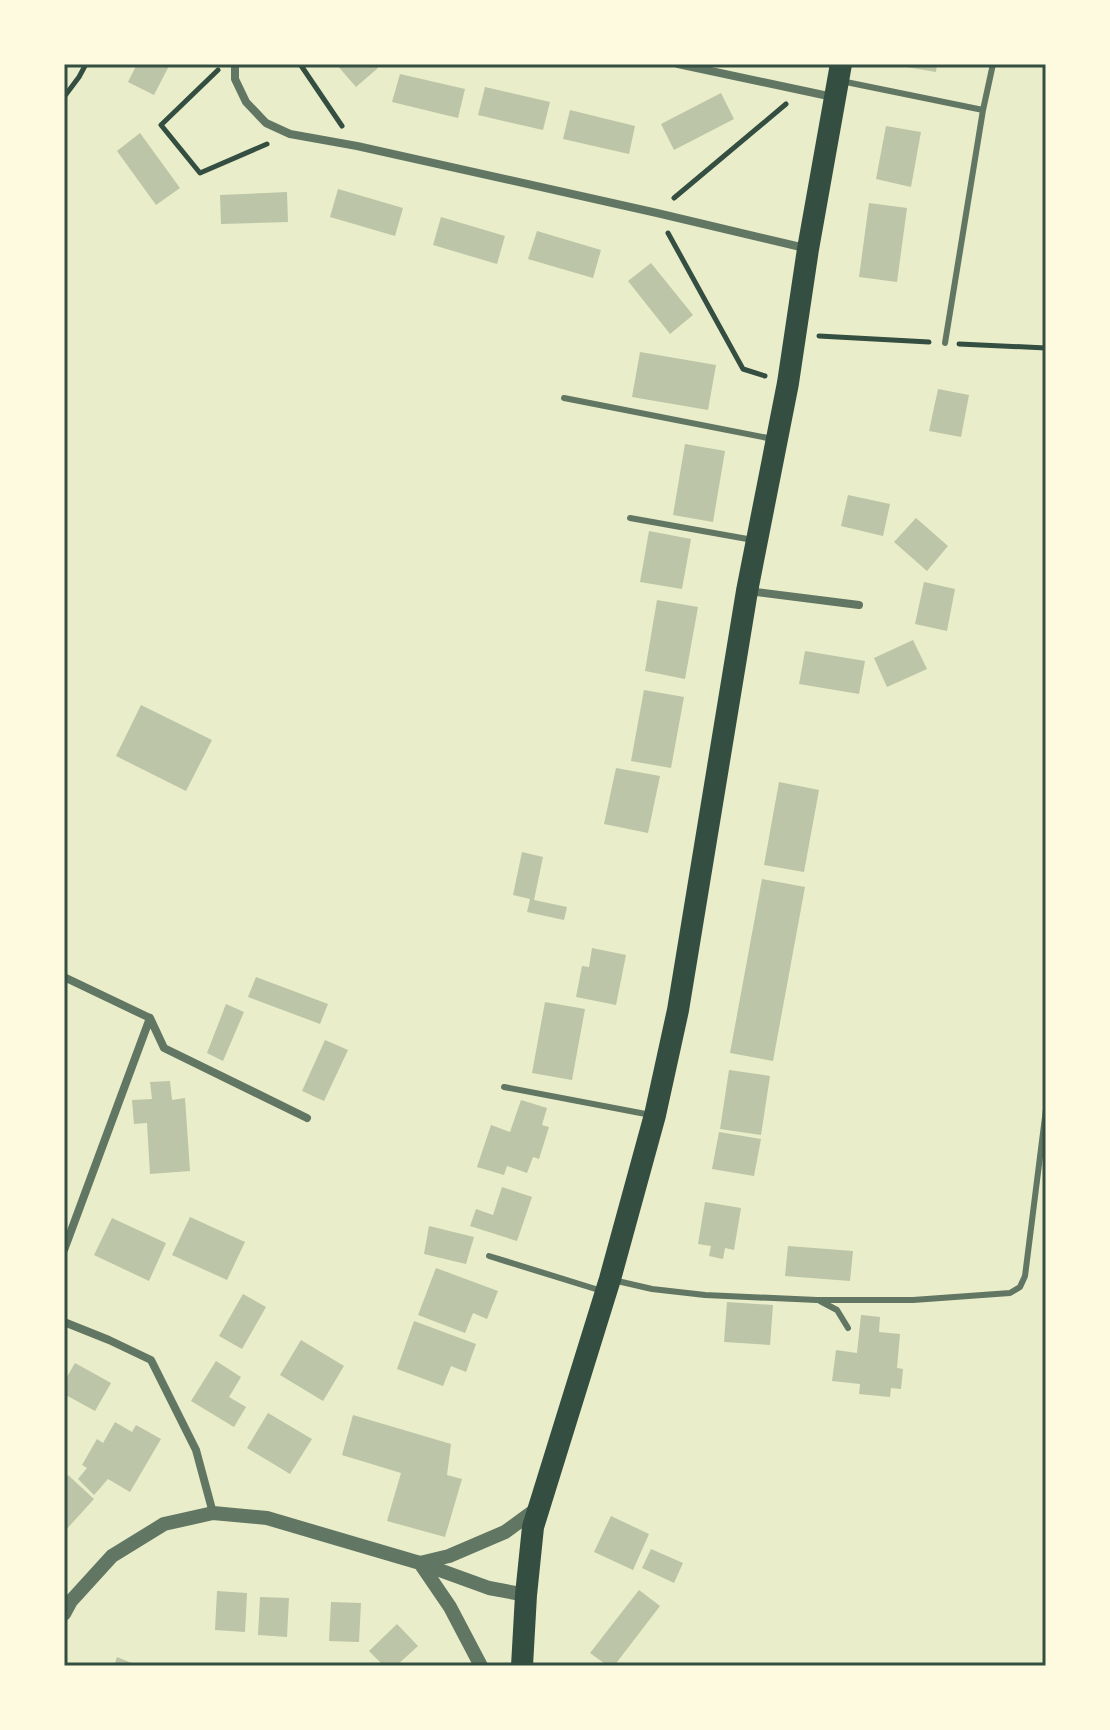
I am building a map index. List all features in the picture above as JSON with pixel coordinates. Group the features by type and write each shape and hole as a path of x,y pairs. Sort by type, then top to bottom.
{"highway":[{"path":"522,1666 533,1527 608,1286 655,1115 678,1010 747,591 838,80"}],"street":[{"path":"235,64 235,79 246,102 266,123 290,134 357,146 808,249"},
{"path":"678,64 838,80"},
{"path":"747,591 859,605"},
{"path":"64,977 150,1018 164,1048 307,1118"},
{"path":"64,1250 150,1018"},
{"path":"64,1322 151,1360 196,1450 213,1513"},
{"path":"420,1563 449,1556 505,1532 538,1508"},
{"path":"64,1614 71,1601 112,1556 164,1524 213,1513 267,1518 420,1563 489,1588 526,1595"},
{"path":"420,1563 450,1607 481,1666"}],"lane":[{"path":"945,343 993,64"},
{"path":"838,80 983,110"},
{"path":"564,398 776,440"},
{"path":"630,518 756,541"},
{"path":"504,1087 655,1115"},
{"path":"489,1256 608,1286 705,1295 817,1300 927,1299 1010,1293 1020,1287 1025,1276 1046,1109"},
{"path":"817,1300 837,1310 848,1328"}],"path":[{"path":"64,97 86,64"},
{"path":"225,64 161,125 200,173 290,134"},
{"path":"300,64 357,146"},
{"path":"795,335 1046,348"}],"building":[{"path":"137,64 170,64 154,95 128,82"},
{"path":"336,64 375,64 378,68 356,87"},
{"path":"900,64 937,64 936,72"},
{"path":"400,74 465,89 458,118 392,102"},
{"path":"485,87 550,102 543,130 478,115"},
{"path":"721,93 734,119 674,150 661,124"},
{"path":"570,110 635,126 629,154 563,139"},
{"path":"886,126 921,132 911,187 876,179"},
{"path":"140,133 180,188 156,205 117,151"},
{"path":"338,189 403,208 395,236 330,217"},
{"path":"287,192 288,222 221,224 220,195"},
{"path":"869,203 907,208 897,282 859,277"},
{"path":"441,217 505,236 497,264 433,245"},
{"path":"537,231 601,250 593,278 528,259"},
{"path":"651,263 693,315 670,334 628,281"},
{"path":"640,352 716,365 708,410 632,397"},
{"path":"938,389 969,395 961,437 929,431"},
{"path":"685,444 725,451 713,522 673,515"},
{"path":"848,495 890,504 883,536 841,526"},
{"path":"916,518 948,546 927,571 894,542"},
{"path":"649,531 691,539 682,589 640,582"},
{"path":"924,582 955,589 947,631 915,624"},
{"path":"657,600 698,607 685,679 645,671"},
{"path":"913,640 927,669 887,687 874,658"},
{"path":"805,651 865,661 859,694 799,684"},
{"path":"644,690 684,697 671,768 631,761"},
{"path":"141,705 212,740 186,791 116,756"},
{"path":"616,768 660,776 648,833 604,824"},
{"path":"779,782 819,790 804,872 764,865"},
{"path":"522,852 543,857 534,900 567,907 564,920 527,912 530,899 513,895"},
{"path":"762,879 805,887 773,1061 730,1053"},
{"path":"592,948 626,955 616,1005 576,997 582,966 589,967"},
{"path":"256,977 328,1004 320,1024 248,997"},
{"path":"545,1002 585,1009 572,1080 532,1073"},
{"path":"226,1004 244,1012 223,1061 207,1053"},
{"path":"325,1040 348,1050 324,1101 302,1091"},
{"path":"729,1070 770,1076 761,1135 720,1129"},
{"path":"170,1081 172,1100 185,1098 190,1171 150,1174 147,1123 134,1124 132,1100 152,1099 150,1082"},
{"path":"521,1100 547,1108 542,1125 549,1127 539,1159 533,1157 527,1173 507,1166 504,1175 477,1167 491,1125 510,1132"},
{"path":"719,1132 761,1139 754,1176 712,1169"},
{"path":"502,1187 532,1197 517,1241 470,1226 476,1209 493,1215"},
{"path":"705,1202 741,1208 734,1250 725,1248 723,1259 709,1256 711,1246 698,1244"},
{"path":"190,1217 245,1242 227,1280 172,1255"},
{"path":"112,1218 166,1243 149,1281 94,1255"},
{"path":"429,1226 474,1237 466,1264 424,1254"},
{"path":"788,1246 853,1251 850,1281 785,1276"},
{"path":"436,1268 498,1291 487,1319 473,1313 465,1333 418,1315"},
{"path":"243,1294 266,1307 242,1349 219,1336"},
{"path":"727,1302 773,1305 770,1345 724,1342"},
{"path":"861,1315 880,1317 879,1332 900,1334 897,1368 903,1369 901,1389 891,1388 890,1397 859,1394 860,1384 832,1381 836,1350 857,1353"},
{"path":"414,1321 476,1344 466,1372 451,1366 443,1386 397,1369"},
{"path":"301,1340 344,1366 323,1401 280,1375"},
{"path":"216,1361 241,1377 229,1397 246,1407 234,1427 191,1401"},
{"path":"75,1363 111,1383 95,1411 64,1394 64,1382"},
{"path":"268,1413 312,1439 290,1474 247,1448"},
{"path":"353,1415 451,1444 447,1475 462,1479 445,1537 387,1521 401,1473 342,1455"},
{"path":"115,1422 132,1432 136,1425 161,1439 130,1492 108,1479 94,1495 78,1479 87,1468 82,1465 97,1439 103,1443"},
{"path":"68,1475 94,1499 64,1532 64,1480"},
{"path":"611,1516 649,1534 633,1570 594,1552"},
{"path":"651,1549 683,1563 674,1583 642,1568"},
{"path":"639,1590 660,1606 614,1666 608,1666 590,1653"},
{"path":"217,1591 247,1593 245,1632 215,1630"},
{"path":"260,1597 289,1598 287,1637 258,1635"},
{"path":"331,1602 361,1603 359,1642 329,1641"},
{"path":"397,1624 418,1646 396,1666 384,1666 369,1651"},
{"path":"117,1657 139,1666 114,1666"}]}
